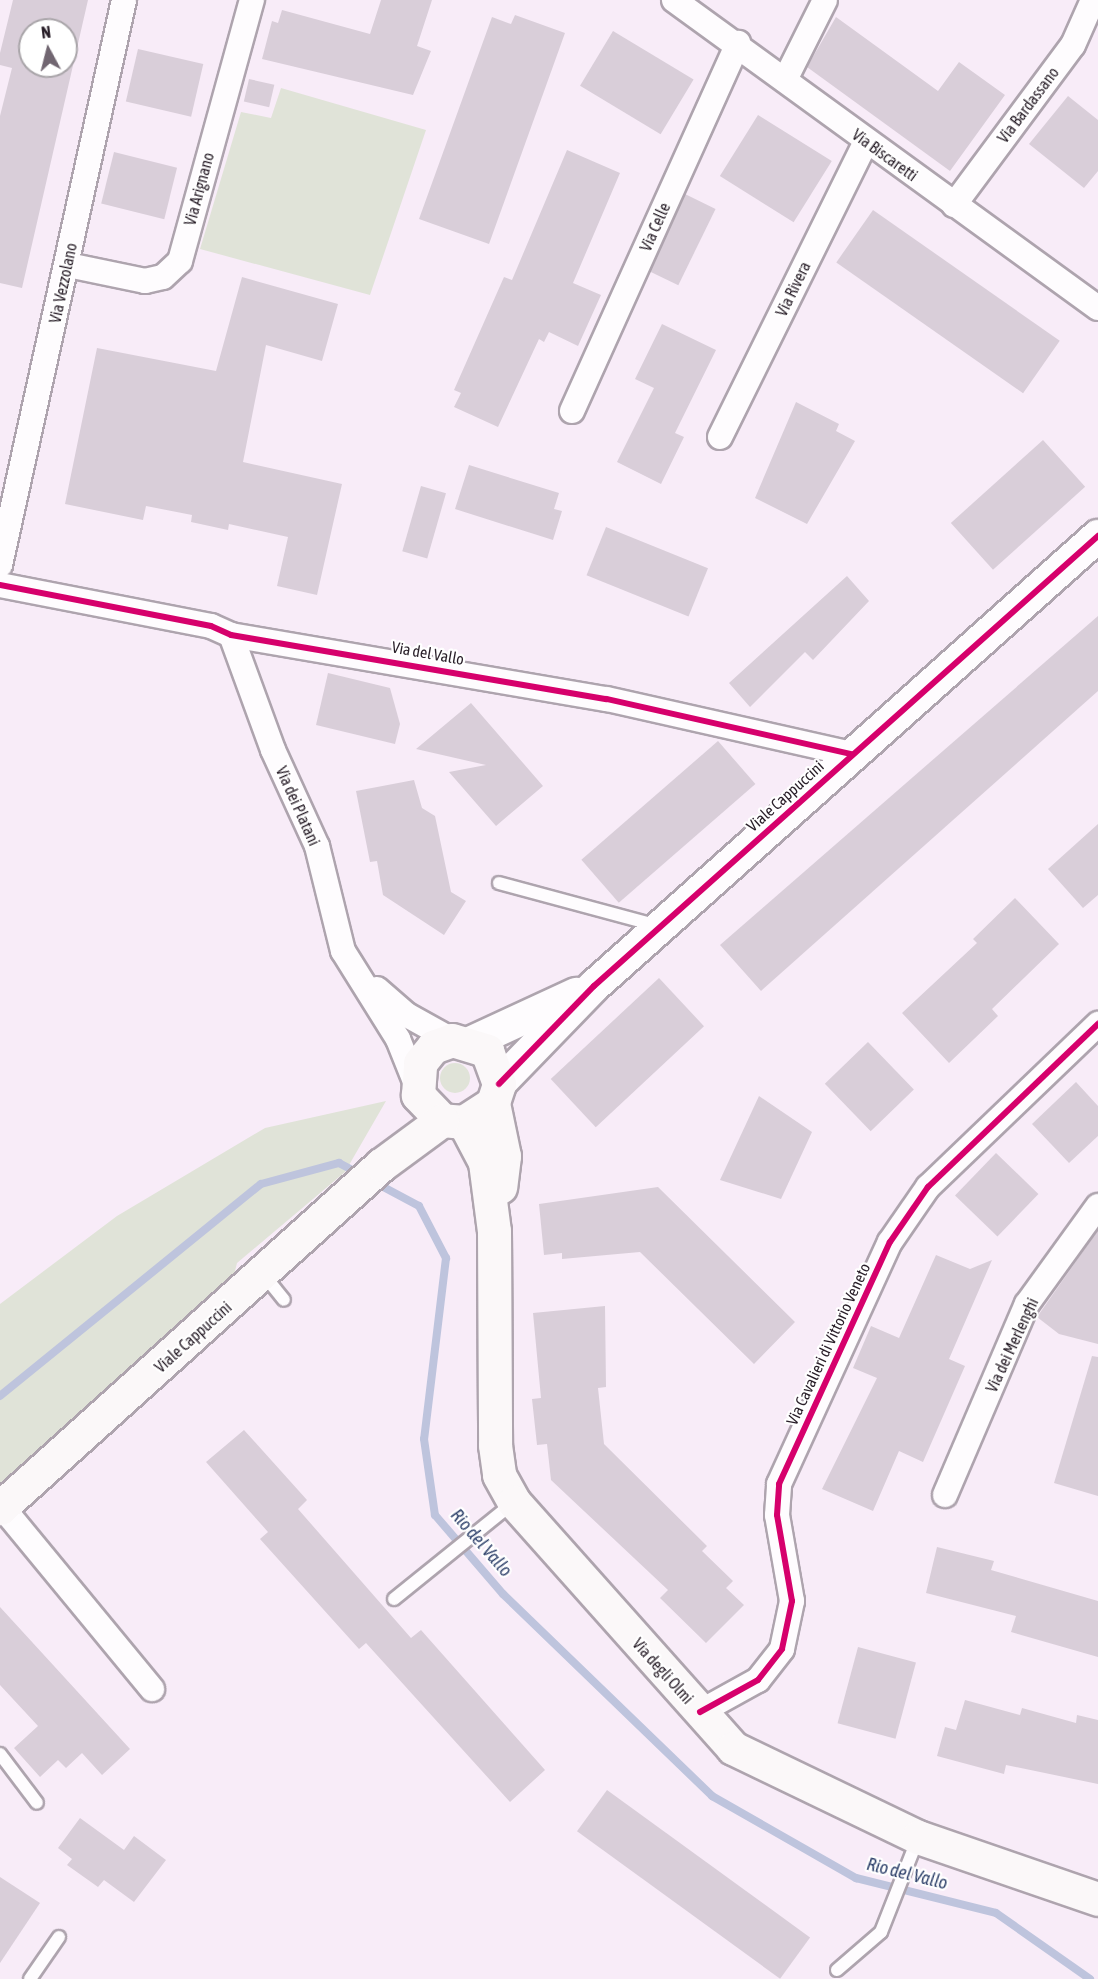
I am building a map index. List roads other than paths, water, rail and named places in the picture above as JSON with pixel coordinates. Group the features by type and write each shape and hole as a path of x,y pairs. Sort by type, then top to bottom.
{"main road":[{"path":"462,1041 497,1066 496,1094 453,1121 417,1089 420,1063 433,1047 462,1041"},
{"name":"Viale Cappuccini","path":"405,1139 417,1089"},
{"name":"Via degli Olmi","path":"494,1231 504,1156 496,1094"},
{"name":"Viale Cappuccini","path":"1,1507 348,1197 405,1139 453,1121"},
{"name":"Via degli Olmi","path":"453,1121 485,1162 494,1231 495,1445 499,1475 514,1502 700,1712 744,1756 918,1837 1098,1899"}],"street":[{"name":"Via Vezzolano","path":"0,565 68,265 124,0"},
{"name":"Via Arignano","path":"68,265 145,281 163,277 180,261 252,0"},
{"name":"Via Biscaretti","path":"674,0 738,43 866,141 1098,308"},
{"path":"785,80 825,0"},
{"name":"Via Bardassano","path":"954,205 1073,45 1093,0"},
{"name":"Via Celle","path":"572,411 738,43"},
{"name":"Via Rivera","path":"720,437 866,141"},
{"name":"Viale Cappuccini","path":"496,1094 594,986 1098,536"},
{"name":"Via del Vallo","path":"0,585 211,626 231,635 607,699 852,754"},
{"name":"Via dei Platani","path":"231,635 273,750 317,846 343,951 361,976 398,1039 417,1089"},
{"name":"Via dei Platani","path":"361,976 407,1015 462,1041"},
{"name":"Viale Cappuccini","path":"462,1041 594,986"},
{"name":"Via Cavalieri di Vittorio Veneto","path":"700,1712 758,1680 782,1649 792,1592 777,1515 779,1484 890,1242 928,1187 1098,1024"},
{"name":"Via dei Merlenghi","path":"945,1495 1028,1304 1098,1206"},
{"name":"Viale Cappuccini","path":"1,1507 152,1689"}],"lane":[{"path":"499,883 660,926"},
{"path":"263,1274 284,1300"},
{"path":"394,1599 514,1502"},
{"path":"0,1754 37,1803"},
{"path":"837,1970 880,1932 894,1904 918,1837"},
{"path":"30,1979 59,1937"}],"waterway":[{"name":"Rio del Vallo","path":"0,1396 261,1184 339,1163 360,1174"},
{"name":"Rio del Vallo","path":"374,1182 419,1206 446,1258 424,1439 435,1515 503,1594 712,1796 856,1878 996,1913 1090,1979"}]}
